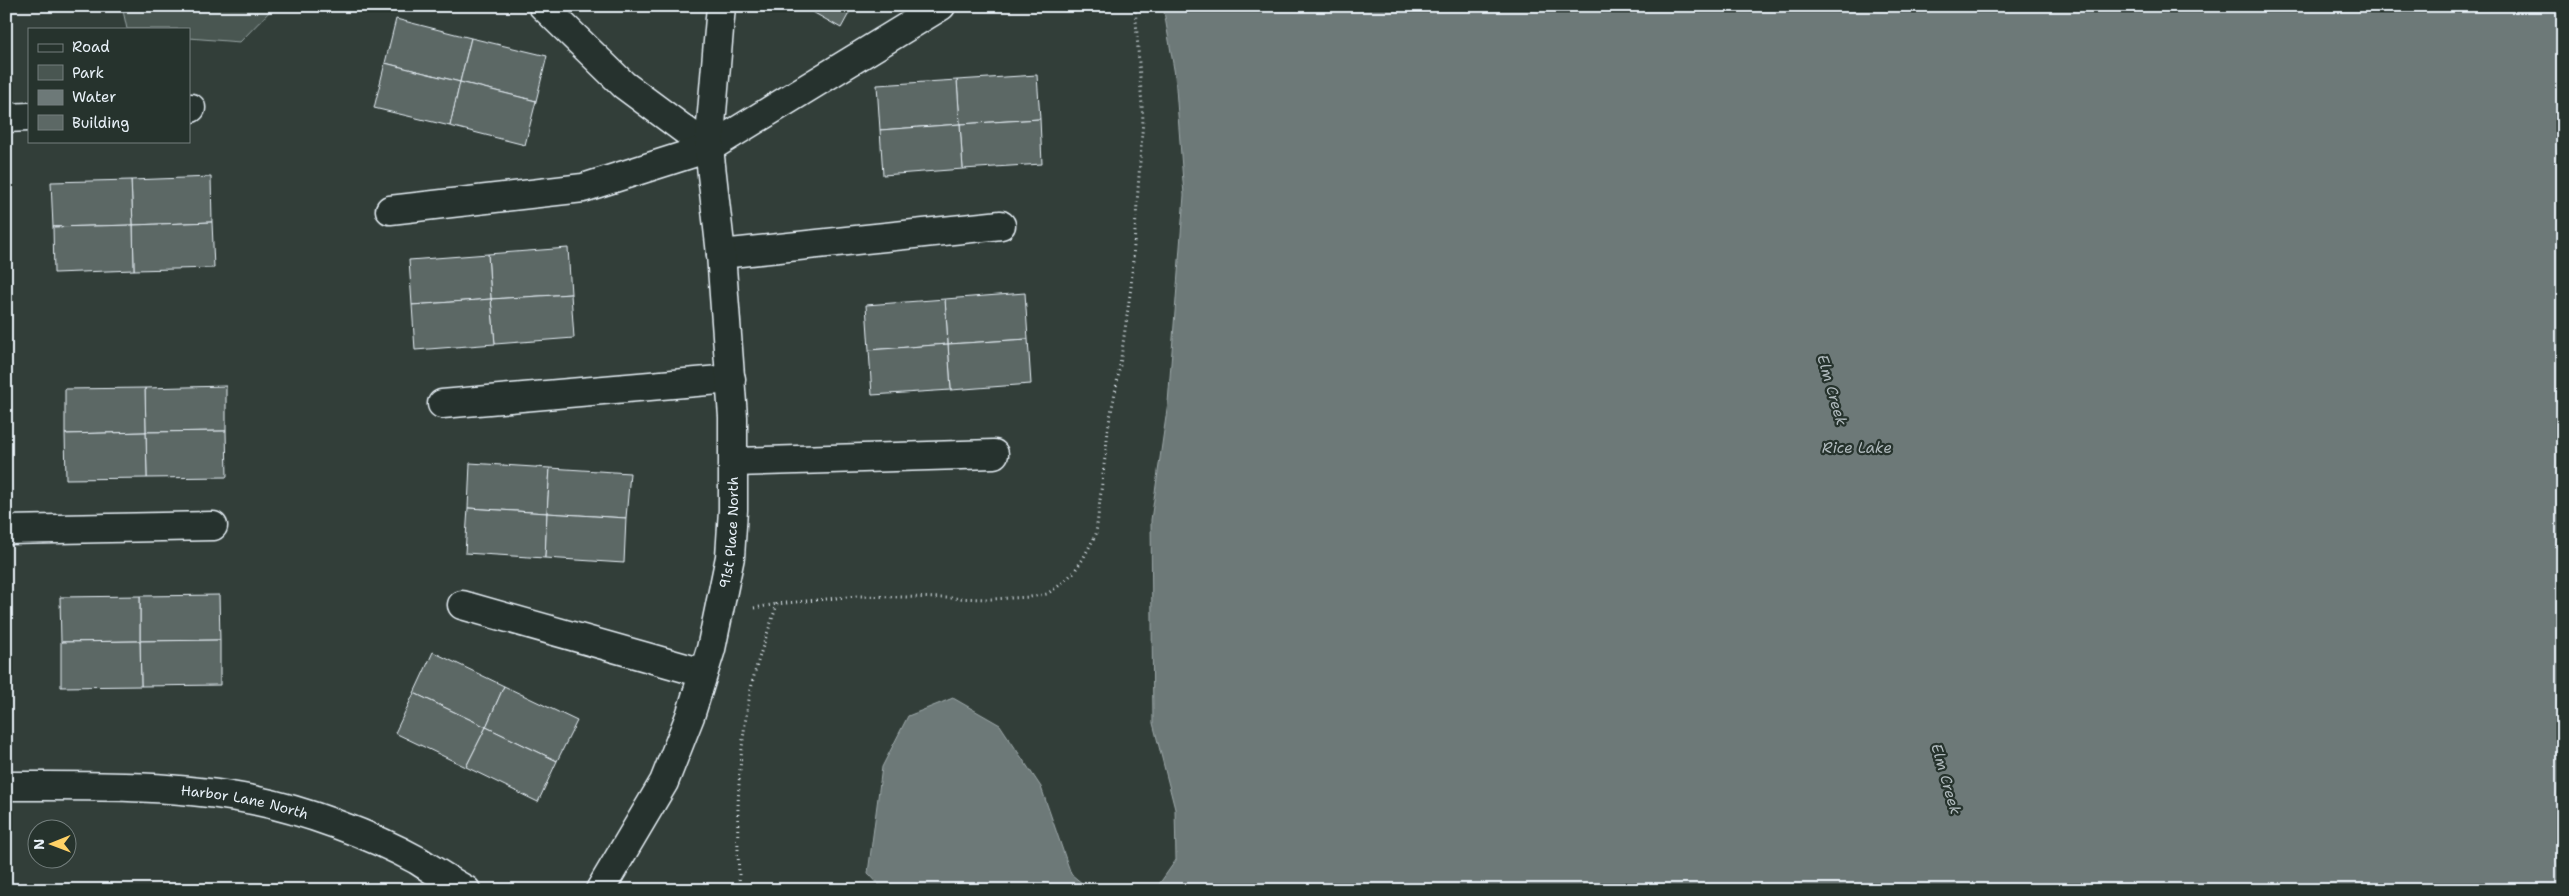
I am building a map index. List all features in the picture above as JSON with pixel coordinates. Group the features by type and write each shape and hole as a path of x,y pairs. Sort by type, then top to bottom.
{"street":[{"path":"544,6 624,85 709,148"},
{"name":"91st Place North","path":"600,890 664,782 703,673 722,602 730,557 734,462 731,379 721,254 709,148 720,6"},
{"path":"390,210 583,188 709,148 941,6"},
{"path":"6,118 28,117"},
{"path":"721,254 1001,225"},
{"path":"442,404 731,379"},
{"path":"734,462 994,454"},
{"path":"6,530 213,526"},
{"path":"462,605 703,673"},
{"name":"Harbor Lane North","path":"6,786 154,787 254,800 362,835 415,860 466,890"}],"green space":[{"path":"122,6 275,6 240,42 190,38 190,28 127,28"}],"water":[{"name":"Rice Lake","path":"1163,6 2563,6 2563,890 1155,890 1176,860 1175,809 1153,723 1151,520 1168,403 1184,195 1175,75"},
{"path":"953,698 1000,725 1041,787 1071,874 1090,890 884,890 868,873 882,767 908,716"}],"building":[{"path":"802,6 853,6 841,28"},
{"path":"396,19 471,38 460,82 385,63"},
{"path":"471,38 547,56 536,101 460,82"},
{"path":"385,63 460,82 450,126 374,108"},
{"path":"1037,75 1040,119 960,124 957,80"},
{"path":"957,80 960,124 880,130 877,85"},
{"path":"460,82 536,101 525,145 450,126"},
{"path":"1040,119 1042,164 963,169 960,124"},
{"path":"960,124 963,169 883,175 880,130"},
{"path":"211,177 212,222 133,225 131,180"},
{"path":"131,180 133,225 53,227 51,182"},
{"path":"212,222 214,268 134,270 133,225"},
{"path":"133,225 134,270 54,273 53,227"},
{"path":"568,248 571,294 491,299 488,254"},
{"path":"488,254 491,299 412,305 409,260"},
{"path":"1025,293 1028,339 948,344 945,299"},
{"path":"571,294 574,338 495,344 491,299"},
{"path":"491,299 495,344 415,350 412,305"},
{"path":"945,299 948,344 869,350 866,305"},
{"path":"1028,339 1031,384 951,390 948,344"},
{"path":"948,344 951,390 872,395 869,350"},
{"path":"226,386 226,431 146,432 145,388"},
{"path":"145,388 146,432 65,434 65,389"},
{"path":"226,431 227,477 147,478 146,432"},
{"path":"146,432 147,478 66,479 65,434"},
{"path":"470,463 550,468 547,513 468,508"},
{"path":"550,468 630,473 626,518 547,513"},
{"path":"468,508 547,513 545,558 465,553"},
{"path":"547,513 626,518 624,563 545,558"},
{"path":"219,595 220,640 140,641 140,596"},
{"path":"140,596 140,641 61,642 60,597"},
{"path":"220,640 220,685 141,686 140,641"},
{"path":"140,641 141,686 61,687 61,642"},
{"path":"433,652 504,686 486,727 414,693"},
{"path":"504,686 577,721 557,761 486,727"},
{"path":"414,693 486,727 466,767 395,733"},
{"path":"486,727 557,761 538,802 466,767"}],"water label":[{"name":"Elm Creek","path":"1832,390"},
{"name":"Elm Creek","path":"1946,779"}]}
